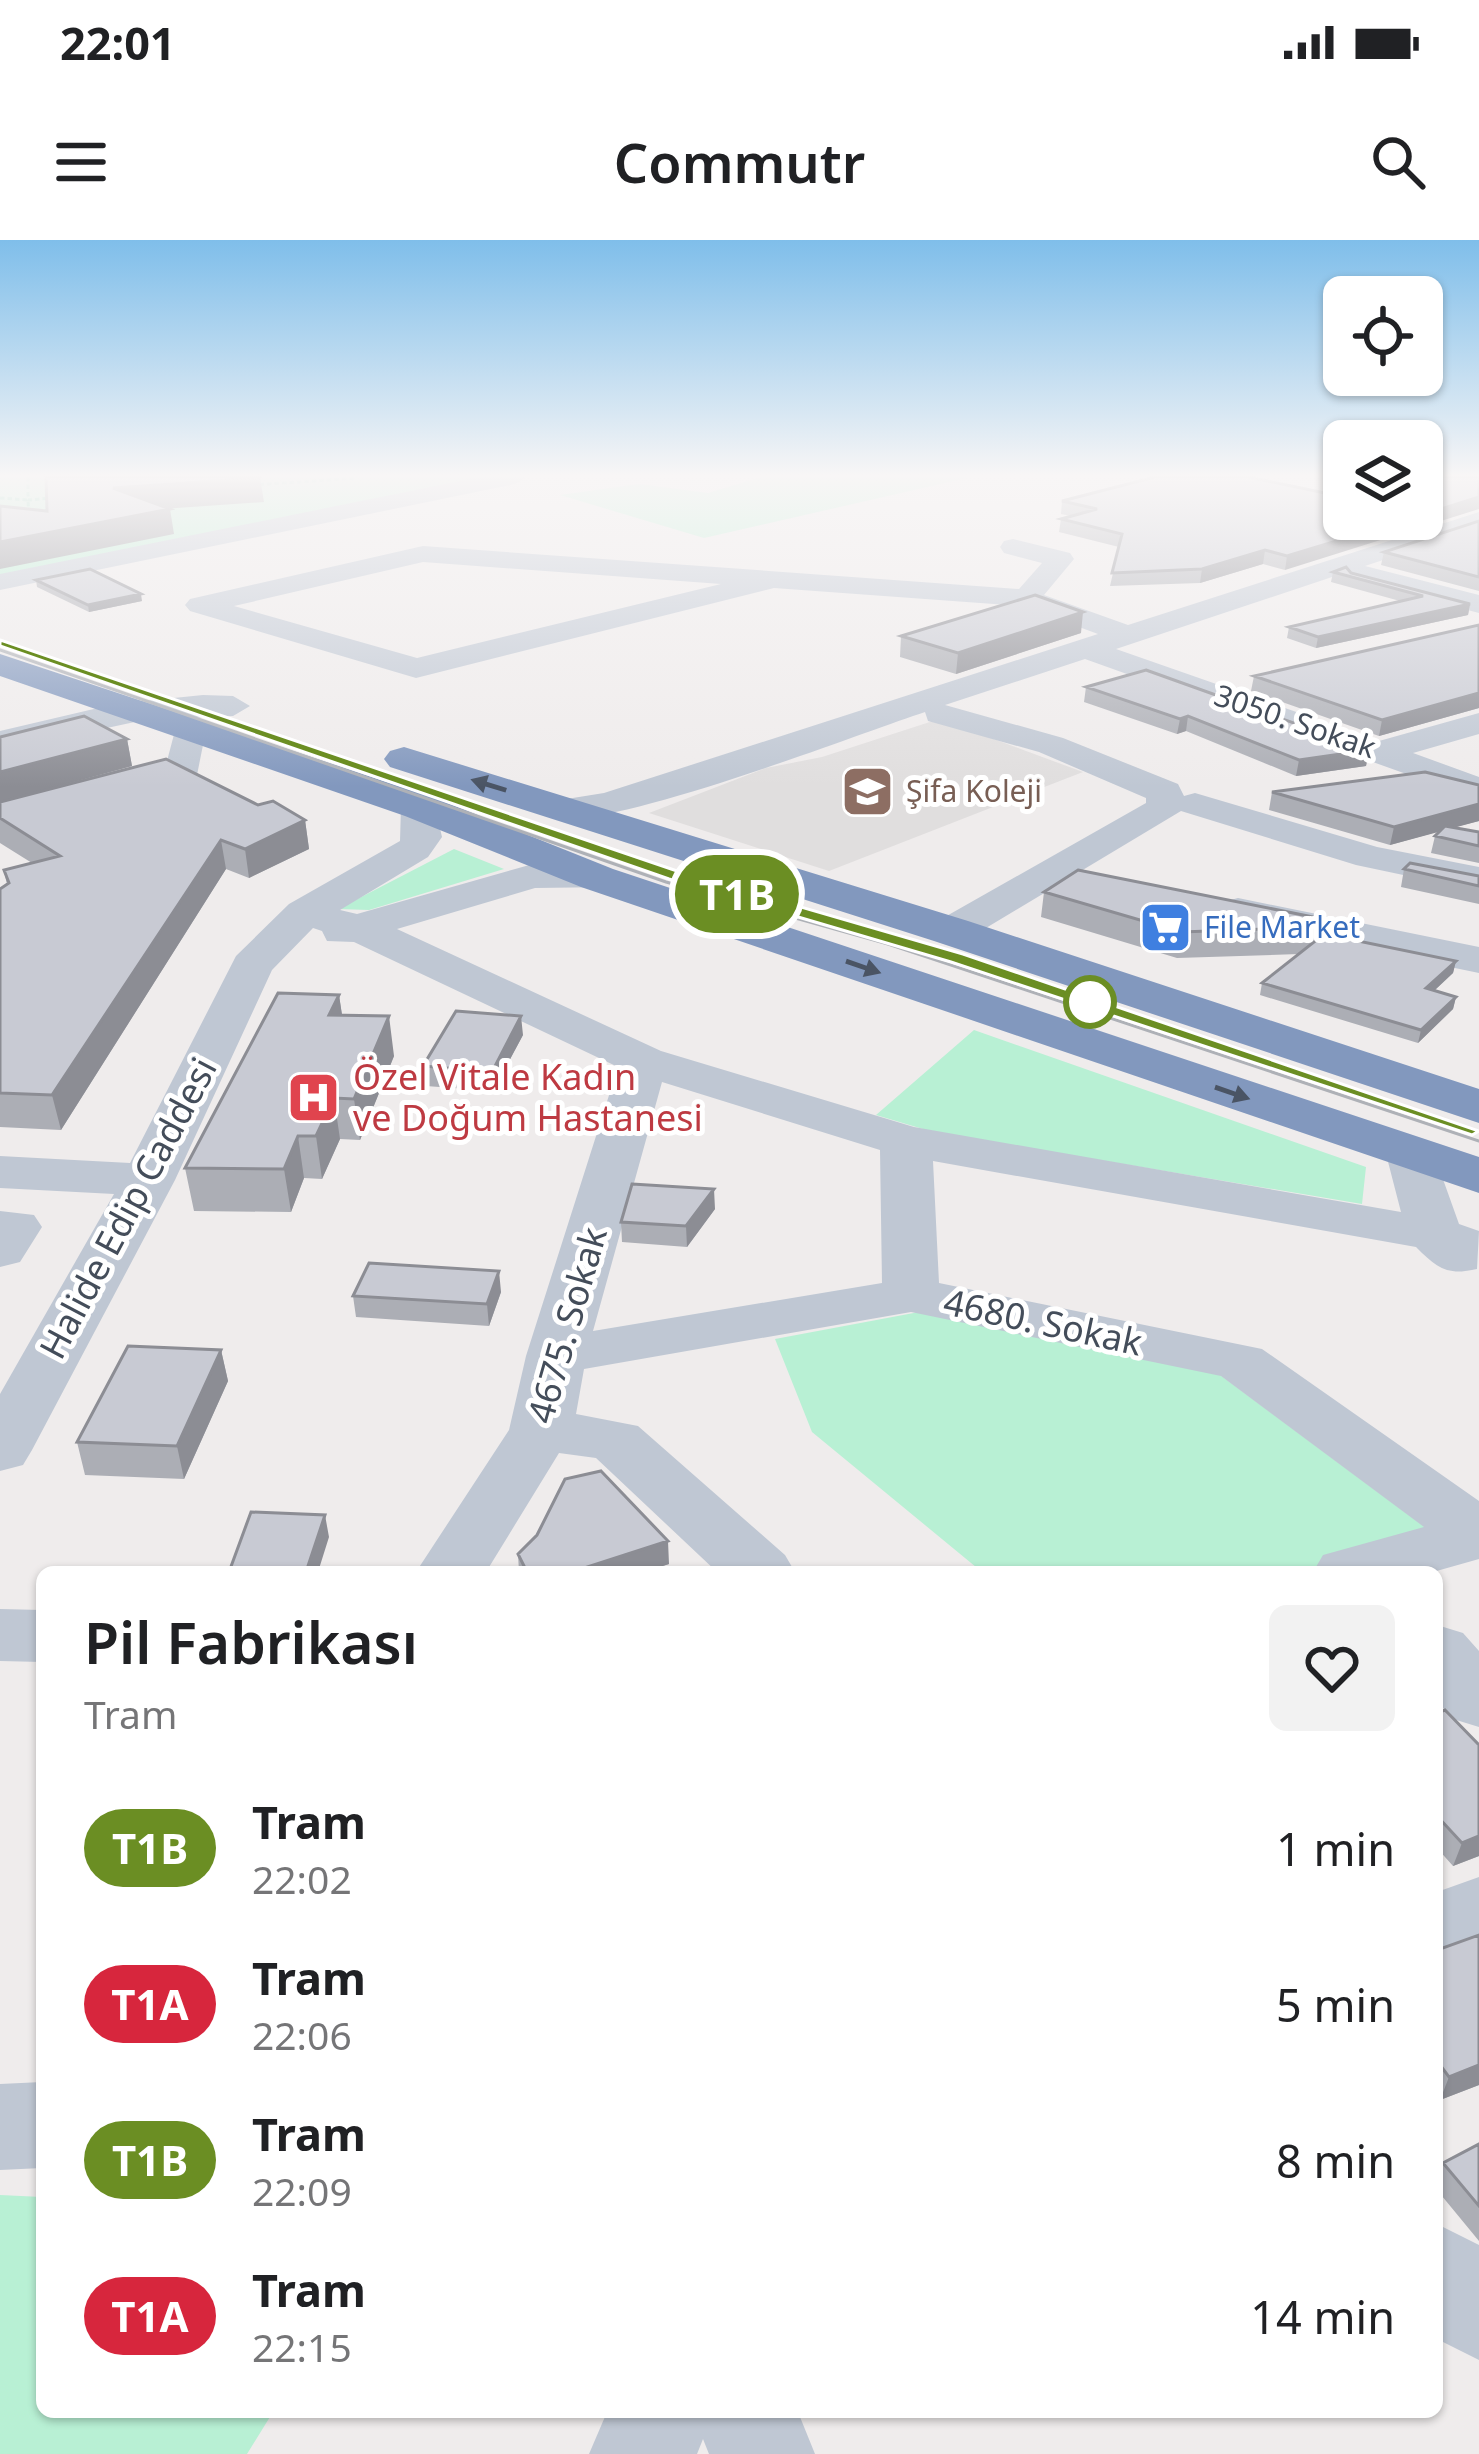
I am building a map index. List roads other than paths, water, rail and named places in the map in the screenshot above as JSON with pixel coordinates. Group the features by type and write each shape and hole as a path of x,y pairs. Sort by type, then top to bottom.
{"highway":[{"path":"0,631 951,931 1479,1107"},
{"path":"0,664 420,807 598,878 1479,1176"}],"street":[{"path":"117,580 136,586"},
{"name":"3050. Sokak","path":"295,580 189,602 416,668 771,580"},
{"name":"3050. Sokak","path":"793,580 1026,598 1110,648 1371,767"},
{"path":"1026,598 1041,580"},
{"path":"635,830 632,819 687,785 1305,580"},
{"path":"567,808 609,804 687,785 940,713 1110,648 1336,580"},
{"path":"1388,580 1479,604"},
{"path":"1200,688 1264,674"},
{"path":"0,741 233,706"},
{"path":"940,713 1051,745 1165,792 1180,806 1479,879"},
{"path":"0,752 155,718"},
{"path":"0,819 184,767 155,718"},
{"path":"1371,767 1479,722"},
{"path":"1371,767 1431,772 1479,789"},
{"path":"951,931 1180,806 1289,791"},
{"name":"Halide Edip Caddesi","path":"0,1450 148,1180 252,965 304,913 414,849 423,837 420,807"},
{"path":"1051,874 1118,887"},
{"path":"252,965 356,928 533,876 598,878"},
{"path":"1208,905 1479,960"},
{"path":"304,913 356,928 644,1061 906,1141 1456,1242"},
{"name":"4675. Sokak","path":"455,1566 541,1430 556,1356 644,1061"},
{"path":"906,1141 911,1295"},
{"path":"1412,1154 1479,1278"},
{"path":"0,1172 148,1180"},
{"path":"0,1227 15,1227 0,1250"},
{"name":"4680. Sokak","path":"556,1356 911,1295 1241,1362 1479,1535"},
{"path":"541,1430 615,1439 753,1566"},
{"path":"1375,1566 1479,1535"},
{"path":"0,1634 36,1636"},
{"path":"1443,1659 1479,1699"},
{"path":"1443,1926 1479,1912"},
{"path":"0,2127 36,2125"},
{"path":"1443,2278 1479,2310"},
{"path":"642,2454 659,2418"},
{"path":"747,2418 762,2454"}],"tram line":[{"name":"T1B","path":"0,644 674,876 879,933 1479,1131"},
{"path":"0,650 666,882 888,944 1479,1141"}],"place":[{"name":"Şifa Koleji","path":"867,792"},
{"name":"File Market","path":"1165,928"},
{"name":"Özel Vitale Kadın ve Doğum Hastanesi","path":"314,1098"}]}
